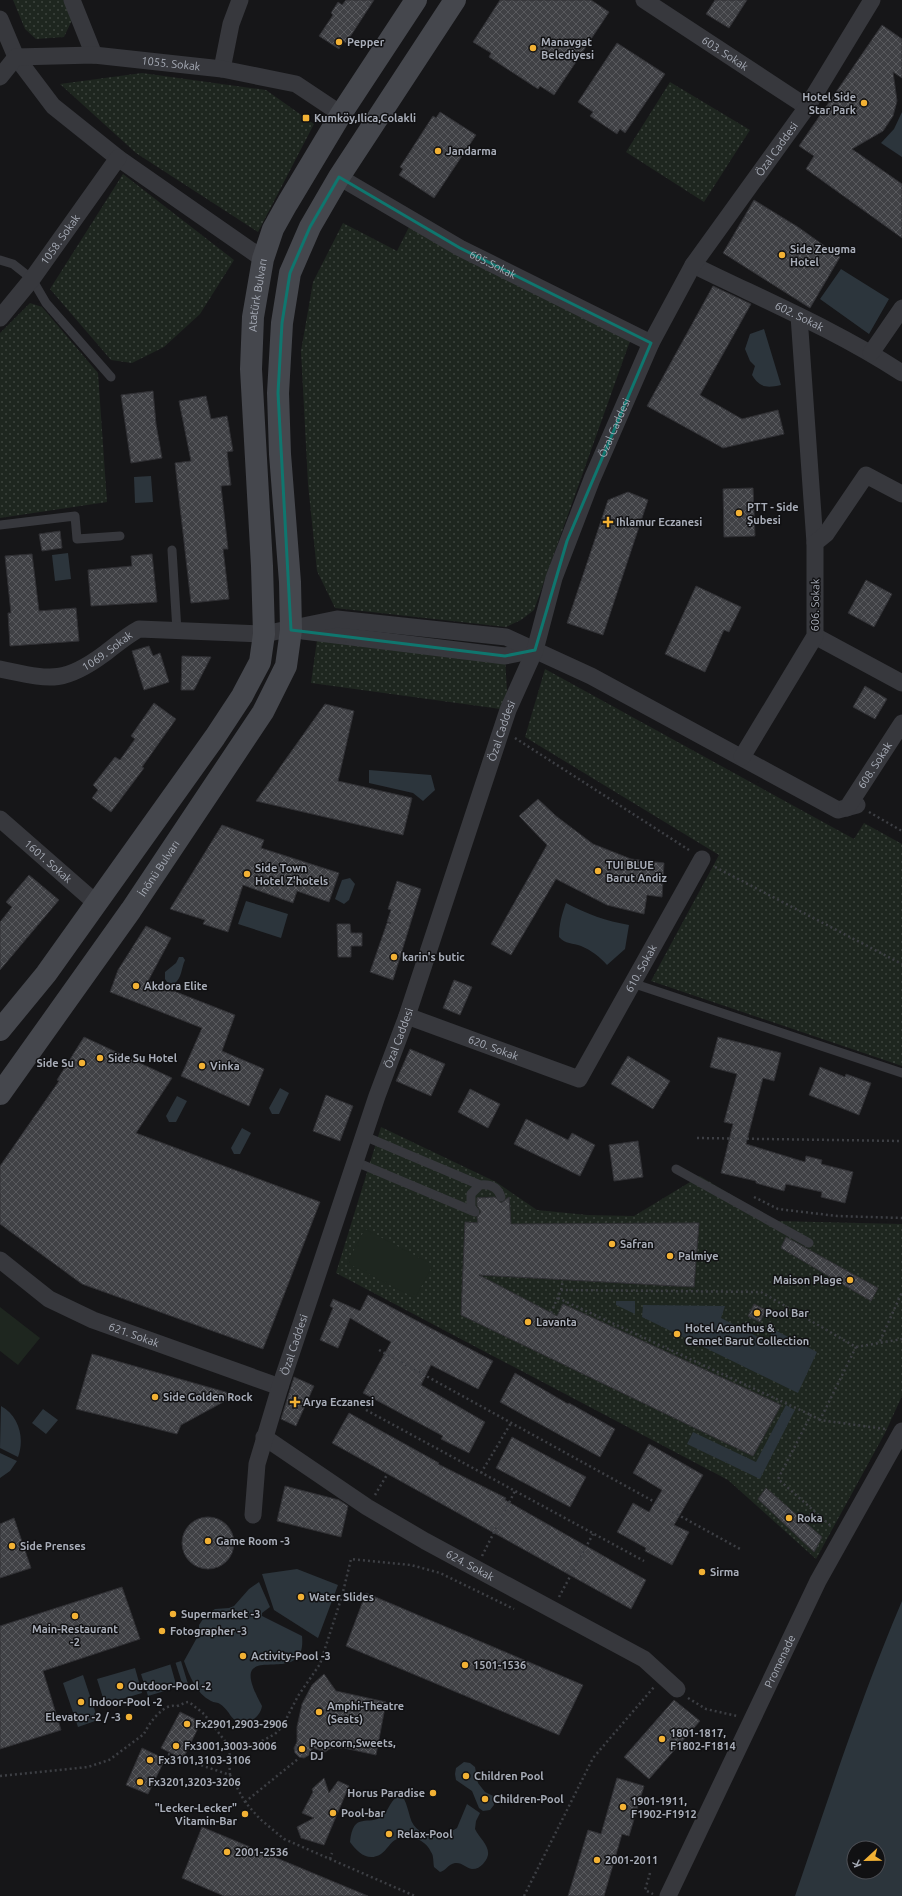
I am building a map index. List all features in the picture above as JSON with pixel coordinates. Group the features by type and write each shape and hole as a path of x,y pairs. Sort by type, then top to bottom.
{"main road":[{"name":"Atatürk Bulvarı","path":"264,634 251,369 253,317 263,259 273,229 287,204 341,114 416,0"},
{"path":"291,630 278,393 282,330 290,273 310,226 338,177 455,0"},
{"name":"İnönü Bulvarı","path":"0,1094 131,910 263,712 286,666 291,630"},
{"path":"0,1030 46,974 242,696 260,662 264,634"}],"street":[{"path":"72,0 94,55"},
{"path":"222,69 231,24 240,0"},
{"name":"603. Sokak","path":"644,0 807,107"},
{"name":"Özal Caddesi","path":"253,1515 257,1464 280,1387 364,1136 407,1016 503,730 508,710 535,650 554,578 567,541 651,343 693,265 807,107 872,0"},
{"path":"0,19 16,57 53,106 118,158 263,259"},
{"name":"1055. Sokak","path":"16,57 94,55 222,69 296,84 341,114"},
{"path":"0,77 16,57"},
{"name":"1058. Sokak","path":"0,318 32,279 118,158"},
{"name":"605.Sokak","path":"338,177 460,248 651,343"},
{"name":"602. Sokak","path":"693,265 799,316 872,354 902,373"},
{"path":"872,354 902,308"},
{"name":"606. Sokak","path":"742,756 815,636 815,543 799,316"},
{"path":"815,543 826,534 866,475 902,494"},
{"name":"1069. Sokak","path":"0,669 41,677 63,677 86,667 127,635 139,629 264,634 291,630 505,656 535,650"},
{"path":"815,636 902,683"},
{"path":"535,650 591,676 742,756 838,810 852,806"},
{"name":"608. Sokak","path":"852,806 902,723"},
{"name":"1601. Sokak","path":"0,819 96,903"},
{"name":"610. Sokak","path":"579,1079 702,858"},
{"name":"620. Sokak","path":"407,1016 579,1079"},
{"name":"621. Sokak","path":"0,1260 49,1299 93,1320 280,1387"},
{"name":"Promenade","path":"668,1896 818,1581 895,1430"},
{"name":"624. Sokak","path":"264,1437 368,1507 475,1568 644,1658 677,1689"}],"lane":[{"path":"0,260 13,264 32,279 46,303 111,377"},
{"path":"0,525 75,516 77,539 120,536"},
{"path":"172,550 177,631"},
{"path":"632,983 902,1073"},
{"path":"364,1136 480,1185 492,1186 498,1190 501,1197"},
{"path":"356,1162 476,1213 471,1207 471,1194 480,1185"},
{"path":"676,1169 809,1243"}],"path":[{"path":"503,730 702,858 777,900 902,964"},
{"path":"852,806 902,831"},
{"path":"697,1138 902,1141"},
{"path":"751,1195 778,1209 837,1216 902,1218"},
{"path":"551,1313 561,1290 563,1280"},
{"path":"561,1290 761,1292 856,1347 902,1339"},
{"path":"879,1342 902,1292"},
{"path":"558,1298 820,1420 895,1430"},
{"path":"820,1420 856,1347"},
{"path":"379,1350 740,1549"},
{"path":"366,1410 644,1561"},
{"path":"811,1415 778,1479 833,1528"},
{"path":"481,1473 511,1423"},
{"path":"368,1507 388,1473"},
{"path":"475,1568 515,1491"},
{"path":"553,1610 593,1534"},
{"path":"0,1776 88,1767 109,1760 144,1734 161,1712 169,1706 178,1706 183,1702 189,1702 204,1714 225,1741 231,1745 258,1743 269,1739 282,1727 298,1696 320,1664 342,1596 351,1559 411,1565 440,1573 516,1610"},
{"path":"524,1896 594,1758 655,1687"},
{"path":"677,1689 696,1705 706,1709 752,1720"},
{"path":"231,1745 229,1758 230,1775 245,1802 260,1819 284,1839 415,1896"},
{"path":"168,1754 230,1775"},
{"path":"245,1802 298,1759"},
{"path":"330,1860 332,1853"},
{"path":"650,1873 645,1890 657,1896"}],"highlighted area":[{"path":"339,177 460,248 651,343 567,541 535,650 505,656 291,630 278,393 282,323 290,273 310,227"}],"shaded area":[{"path":"13,0 64,0 72,20 64,37 36,39 25,29"},
{"path":"142,73 266,90 314,124 258,232 136,153 60,84"},
{"path":"670,82 750,130 704,202 626,152"},
{"path":"902,112 902,157 881,143 894,129"},
{"path":"123,174 234,260 200,314 164,347 132,363 111,360 50,289"},
{"path":"343,223 397,251 409,227 630,341 534,610 521,620 506,627 335,608 317,571 308,484 301,351 313,282"},
{"path":"841,269 889,299 869,334 820,299"},
{"path":"30,303 42,307 98,373 107,502 0,518 0,333"},
{"path":"764,329 781,385 772,387 761,385 752,375 755,366 750,361 745,349 750,334"},
{"path":"151,476 153,502 135,503 134,477"},
{"path":"68,553 71,579 55,581 52,555"},
{"path":"318,633 505,656 508,710 311,683"},
{"path":"545,669 854,839 864,823 902,844 902,1066 651,981 719,855 525,737"},
{"path":"369,770 431,775 435,790 423,801 413,793 369,783"},
{"path":"350,878 355,884 349,900 344,904 335,899 342,880"},
{"path":"246,901 288,914 281,938 238,924"},
{"path":"566,903 597,917 629,925 625,949 607,965 581,946 561,939 559,937 560,928"},
{"path":"179,957 183,957 185,960 180,976 174,984 167,982 165,979 165,972 176,963"},
{"path":"280,1088 289,1093 279,1114 272,1114 269,1108"},
{"path":"177,1096 187,1101 176,1122 169,1122 166,1116"},
{"name":"Hotel Acanthus & Cennet Barut Collection","path":"381,1127 496,1182 537,1210 587,1215 634,1216 700,1176 775,1221 902,1224 902,1396 885,1433 816,1559 728,1480 336,1273"},
{"path":"242,1128 251,1133 240,1154 234,1154 231,1148"},
{"path":"365,1229 433,1265 415,1298 347,1263"},
{"path":"616,1301 635,1301 635,1314 616,1305"},
{"path":"643,1305 725,1306 721,1318 768,1342 773,1329 817,1352 798,1393 642,1317"},
{"path":"0,1307 40,1338 18,1365 0,1351"},
{"path":"786,1405 795,1410 760,1479 687,1444 693,1432 756,1462"},
{"path":"1,1406 12,1416 19,1428 21,1442 18,1457 0,1448"},
{"path":"43,1409 58,1420 46,1434 32,1423"},
{"path":"0,1453 17,1461 10,1471 0,1478"},
{"name":"Water Slides","path":"297,1569 338,1585 318,1638 274,1610 262,1574"},
{"name":"Activity-Pool -3","path":"259,1582 270,1607 262,1613 262,1616 302,1636 300,1653 292,1661 281,1664 258,1666 251,1671 252,1684 262,1706 256,1718 250,1723 243,1723 235,1720 220,1704 211,1701 201,1694 191,1679 184,1661 199,1634 199,1625 205,1616 215,1609 234,1606 249,1589"},
{"path":"902,1601 902,1896 795,1896 846,1747"},
{"path":"181,1661 188,1684 148,1696 141,1674"},
{"name":"Outdoor-Pool -2","path":"135,1668 142,1693 105,1704 97,1679"},
{"name":"Indoor-Pool -2","path":"83,1675 98,1720 78,1727 63,1683"},
{"path":"464,1762 470,1763 475,1767 478,1783 485,1792 493,1796 494,1805 490,1810 483,1811 479,1808 472,1791 456,1780 456,1768"},
{"name":"Relax-Pool","path":"397,1797 404,1799 413,1824 418,1829 424,1833 437,1835 444,1834 457,1828 467,1804 480,1813 476,1821 475,1829 488,1850 487,1859 483,1864 475,1869 468,1868 460,1863 455,1863 440,1872 434,1867 433,1857 429,1848 421,1841 412,1837 402,1837 395,1840 381,1854 376,1856 368,1857 360,1853 350,1842 354,1826 362,1821 377,1819 382,1816 392,1801"}],"pier":[{"path":"175,1661 183,1686 177,1688 170,1663"}],"building":[{"path":"346,0 374,0 346,43 343,41 339,49 319,36 333,15 331,13 338,2 342,5"},
{"name":"Manavgat Belediyesi","path":"500,0 591,0 609,12 554,95 540,86 538,89 489,57 491,53 473,42"},
{"path":"715,0 747,0 729,28 706,14"},
{"path":"882,25 902,39 902,78 893,72 897,101 893,116 883,131 852,149 902,184 902,238 806,169 814,156 799,146"},
{"path":"617,43 665,74 625,133 620,129 617,134 590,116 593,112 578,102"},
{"name":"Jandarma","path":"440,112 476,135 434,198 399,175 403,169 400,167 433,116 436,118"},
{"name":"Side Zeugma Hotel","path":"754,200 798,227 840,257 810,308 723,253"},
{"path":"713,286 751,304 700,395 742,419 778,410 784,434 723,448 647,406"},
{"path":"153,391 156,424 162,458 131,463 121,395"},
{"path":"206,396 211,419 227,416 233,451 227,452 231,485 221,486 228,549 223,549 229,599 191,603 175,463 191,461 179,401"},
{"name":"PTT - Side Şubesi","path":"753,488 755,536 724,537 723,489"},
{"path":"628,492 648,500 603,635 567,623 608,500"},
{"path":"60,531 62,548 42,551 39,534"},
{"path":"32,554 39,611 76,608 79,641 10,646 8,613 11,613 5,556"},
{"path":"152,554 157,602 91,606 88,570 132,566 131,556"},
{"path":"866,580 892,594 874,627 848,613"},
{"path":"696,586 741,607 729,632 724,630 705,672 665,654"},
{"path":"149,646 153,656 160,653 169,682 144,690 132,651"},
{"path":"182,656 211,657 194,690 181,690"},
{"path":"865,686 887,699 875,719 853,707"},
{"path":"154,703 176,719 142,767 144,768 111,812 92,798 98,790 93,785 115,757 120,760 135,739 131,736"},
{"path":"325,704 354,711 338,781 412,798 403,835 256,801"},
{"name":"TUI BLUE Barut Andiz","path":"538,799 556,816 593,844 631,859 664,863 662,897 647,895 644,914 607,905 556,879 511,955 491,944 547,845 519,816"},
{"name":"Side Town Hotel Z'hotels","path":"222,825 264,840 261,848 339,873 329,902 297,891 293,903 243,885 228,932 203,924 205,920 170,909"},
{"path":"29,875 59,900 0,970 0,922 12,907 6,902"},
{"path":"397,881 421,889 393,980 370,972 387,923 391,923 387,922 391,910 388,909"},
{"path":"337,924 350,924 351,933 362,933 362,946 351,946 351,957 338,957"},
{"path":"146,926 171,938 148,981 235,1015 222,1051 264,1069 249,1106 181,1076 202,1028 110,992 118,970"},
{"path":"454,980 472,987 460,1015 443,1008"},
{"path":"84,1037 172,1078 136,1133 320,1202 263,1349 82,1284 0,1224 0,1166 59,1081 57,1080"},
{"path":"718,1037 781,1053 774,1081 763,1078 746,1144 805,1162 806,1156 822,1160 821,1164 853,1172 845,1203 821,1197 822,1192 786,1184 784,1191 756,1183 756,1181 721,1173 733,1124 724,1122 737,1074 710,1067"},
{"path":"410,1049 445,1064 431,1096 396,1081"},
{"path":"628,1056 670,1081 653,1109 611,1084"},
{"path":"820,1067 845,1077 846,1074 871,1083 859,1115 809,1095"},
{"path":"470,1089 500,1104 488,1128 458,1112"},
{"path":"326,1095 353,1106 340,1141 313,1131"},
{"path":"526,1119 568,1140 572,1133 595,1145 580,1176 514,1144"},
{"path":"638,1141 643,1177 614,1181 609,1145"},
{"path":"495,1197 501,1203 509,1197 511,1224 699,1223 694,1287 479,1275 557,1316 563,1304 781,1405 753,1456 461,1315 465,1222 478,1223 477,1217 481,1212 477,1205 477,1198"},
{"path":"786,1237 878,1288 871,1301 781,1248"},
{"path":"368,1295 493,1361 478,1389 431,1365 421,1385 485,1422 469,1453 441,1439 443,1436 363,1393 391,1342 350,1318 338,1348 320,1340 333,1308 330,1306 333,1299 360,1311"},
{"name":"Pool Bar","path":"754,1304 766,1310 760,1322 748,1316"},
{"name":"Side Golden Rock","path":"92,1354 236,1395 181,1425 177,1434 76,1409"},
{"path":"515,1373 615,1429 600,1457 500,1402"},
{"path":"294,1377 314,1386 296,1426 281,1419"},
{"path":"349,1413 439,1463 438,1464 506,1498 505,1500 646,1580 631,1609 332,1443"},
{"path":"512,1437 586,1477 570,1507 496,1468"},
{"path":"649,1444 703,1475 674,1525 689,1532 672,1565 645,1551 646,1548 617,1532 633,1503 649,1512 662,1490 633,1473"},
{"path":"285,1486 339,1500 348,1506 341,1537 277,1521"},
{"name":"Roka","path":"766,1488 822,1537 814,1552 758,1499"},
{"name":"Game Room -3","path":"203,1517 213,1517 227,1524 234,1538 234,1548 227,1562 213,1569 203,1569 193,1565 186,1558 182,1548 182,1538 186,1528 193,1521"},
{"name":"Side Prenses","path":"14,1518 31,1568 0,1578 0,1524"},
{"path":"122,1587 140,1639 43,1671 61,1730 0,1749 0,1626"},
{"name":"1501-1536","path":"366,1593 583,1685 559,1735 346,1646"},
{"path":"324,1674 336,1691 386,1702 376,1755 344,1748 331,1748 325,1752 313,1748 309,1755 304,1758 299,1757 295,1753 294,1748 297,1742 297,1727 302,1704 312,1685"},
{"name":"1801-1817, F1802-F1814","path":"674,1700 700,1721 649,1779 624,1757"},
{"path":"180,1712 201,1722 183,1759 161,1748"},
{"path":"142,1748 165,1759 148,1794 126,1785"},
{"path":"324,1778 329,1793 338,1781 349,1786 324,1845 301,1838 297,1827 314,1818 302,1813 313,1792 312,1789"},
{"path":"617,1778 644,1786 629,1836 622,1834 604,1896 568,1896 588,1830 601,1834"},
{"name":"2001-2536","path":"202,1827 368,1896 224,1896 182,1878"}],"place":[{"name":"Pepper","path":"339,42"},
{"name":"Manavgat Belediyesi","path":"533,48"},
{"name":"Hotel Side Star Park","path":"864,103"},
{"name":"Kumköy,Ilica,Colakli","path":"306,118"},
{"name":"Jandarma","path":"438,151"},
{"name":"Side Zeugma Hotel","path":"782,255"},
{"name":"PTT - Side Şubesi","path":"739,513"},
{"name":"Ihlamur Eczanesi","path":"608,522"},
{"name":"TUI BLUE Barut Andiz","path":"598,871"},
{"name":"Side Town Hotel Z'hotels","path":"247,874"},
{"name":"karin's butic","path":"394,957"},
{"name":"Akdora Elite","path":"136,986"},
{"name":"Side Su Hotel","path":"100,1058"},
{"name":"Side Su","path":"82,1063"},
{"name":"Vinka","path":"202,1066"},
{"name":"Safran","path":"612,1244"},
{"name":"Palmiye","path":"670,1256"},
{"name":"Maison Plage","path":"850,1280"},
{"name":"Pool Bar","path":"757,1313"},
{"name":"Lavanta","path":"528,1322"},
{"name":"Hotel Acanthus & Cennet Barut Collection","path":"677,1334"},
{"name":"Side Golden Rock","path":"155,1397"},
{"name":"Arya Eczanesi","path":"295,1402"},
{"name":"Roka","path":"789,1518"},
{"name":"Game Room -3","path":"208,1541"},
{"name":"Side Prenses","path":"12,1546"},
{"name":"Sirma","path":"702,1572"},
{"name":"Water Slides","path":"301,1597"},
{"name":"Supermarket -3","path":"173,1614"},
{"name":"Main-Restaurant -2","path":"75,1616"},
{"name":"Fotographer -3","path":"162,1631"},
{"name":"Activity-Pool -3","path":"243,1656"},
{"name":"1501-1536","path":"465,1665"},
{"name":"Outdoor-Pool -2","path":"120,1686"},
{"name":"Indoor-Pool -2","path":"81,1702"},
{"name":"Amphi-Theatre (Seats)","path":"319,1712"},
{"name":"Elevator -2 / -3","path":"129,1717"},
{"name":"Fx2901,2903-2906","path":"187,1724"},
{"name":"1801-1817, F1802-F1814","path":"662,1739"},
{"name":"Fx3001,3003-3006","path":"176,1746"},
{"name":"Popcorn,Sweets, DJ","path":"302,1749"},
{"name":"Fx3101,3103-3106","path":"150,1760"},
{"name":"Children Pool","path":"466,1776"},
{"name":"Fx3201,3203-3206","path":"140,1782"},
{"name":"Horus Paradise","path":"433,1793"},
{"name":"Children-Pool","path":"485,1799"},
{"name":"1901-1911, F1902-F1912","path":"623,1807"},
{"name":"Pool-bar","path":"333,1813"},
{"name":"\"Lecker-Lecker\" Vitamin-Bar","path":"245,1814"},
{"name":"Relax-Pool","path":"389,1834"},
{"name":"2001-2536","path":"227,1852"},
{"name":"2001-2011","path":"597,1860"}]}
